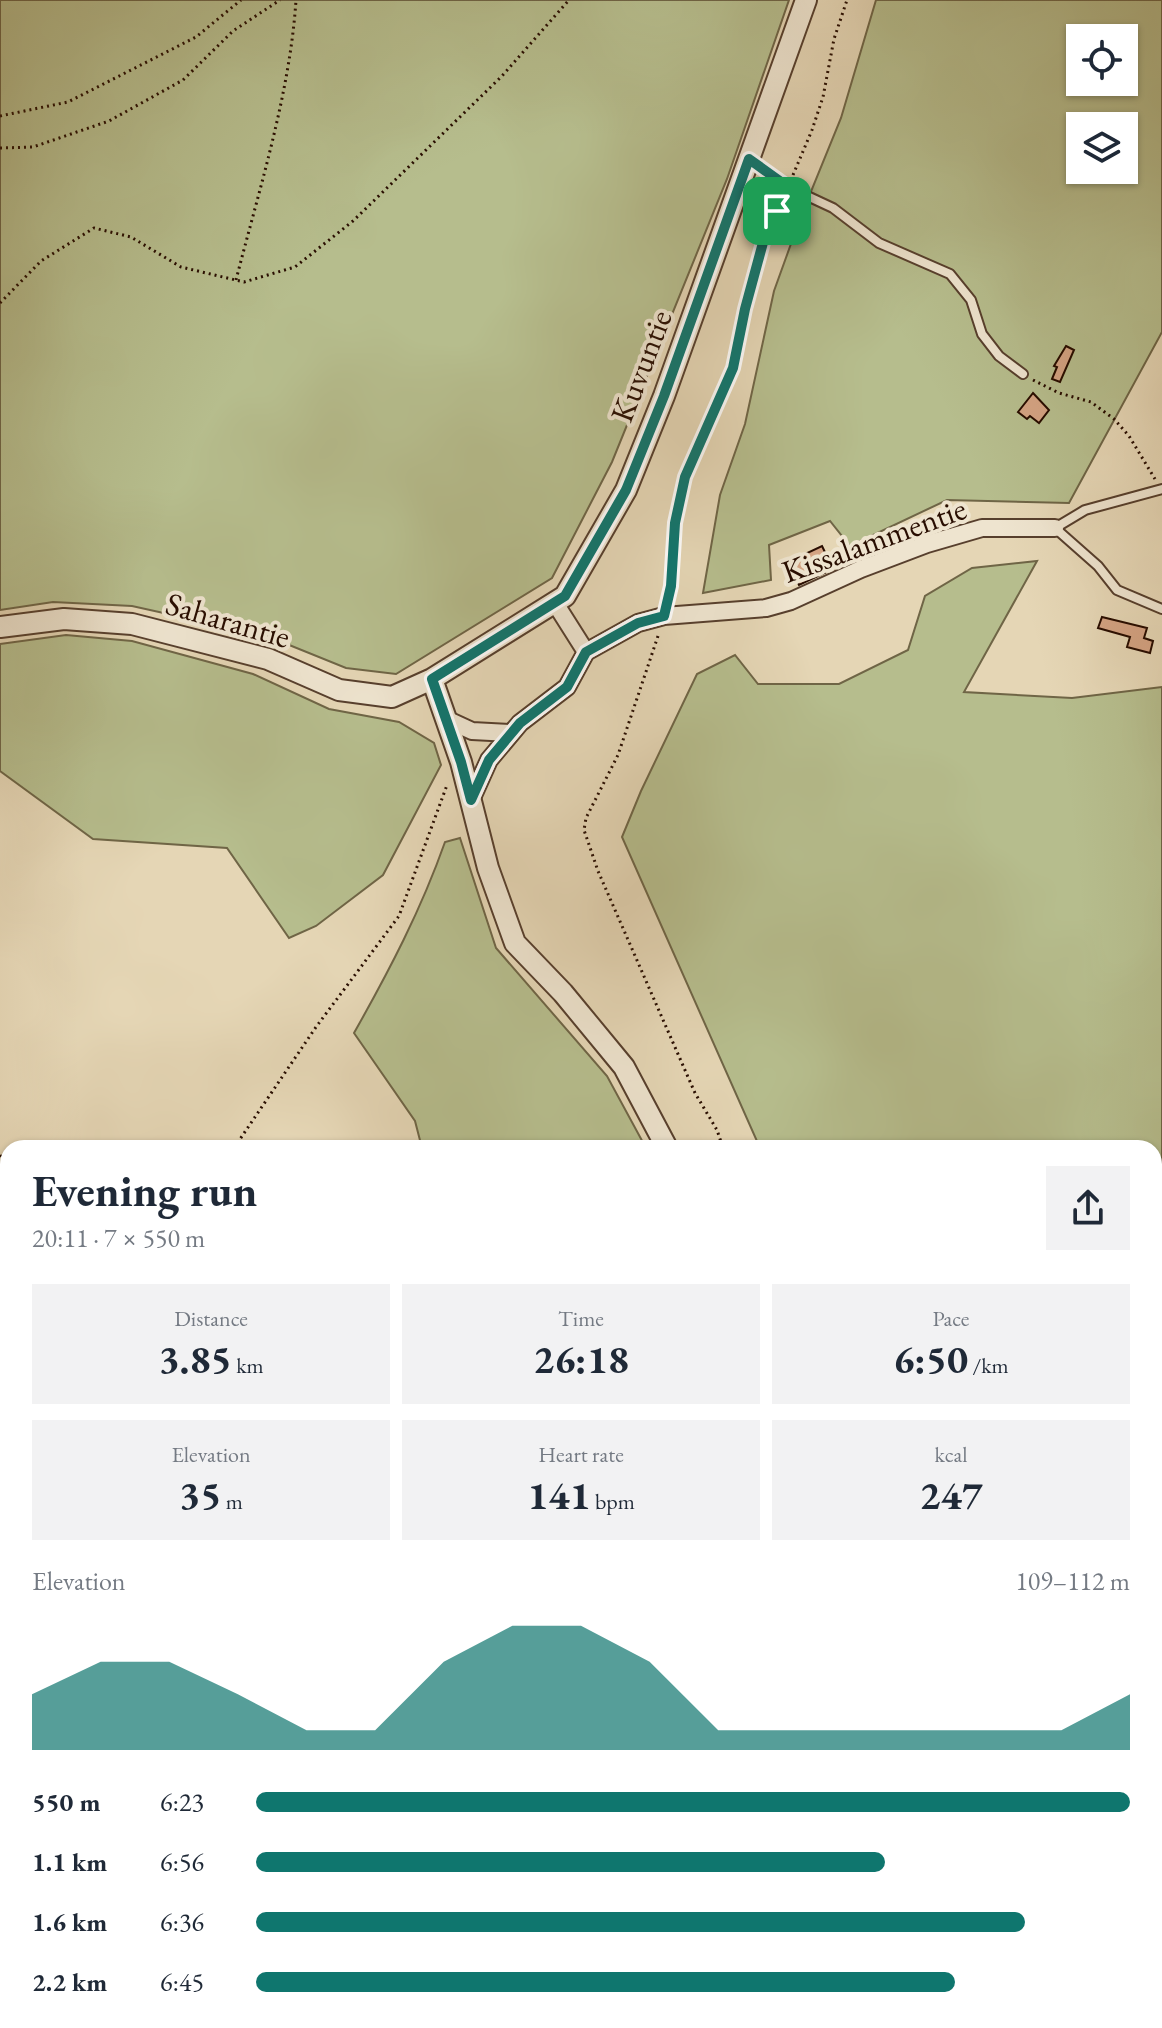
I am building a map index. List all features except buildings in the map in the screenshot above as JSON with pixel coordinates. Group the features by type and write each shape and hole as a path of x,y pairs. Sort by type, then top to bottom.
{"street":[{"name":"Kuvuntie","path":"432,679 565,596 626,490 664,396 806,0"},
{"name":"Kissalammentie","path":"586,652 638,623 664,616 766,608 791,601 861,569 927,544 982,528 1055,528"},
{"path":"471,800 489,760 520,723 567,687 586,652 555,603"},
{"name":"Saharantie","path":"0,627 64,619 132,624 268,659 339,690 392,697 432,679"},
{"path":"432,679 461,762 488,868 515,943 563,993 624,1067 663,1140"},
{"path":"446,719 472,731 511,733"}],"lane":[{"path":"749,159 788,187 833,208 879,243 950,274 971,300 982,334 999,356 1023,374"},
{"path":"1162,489 1085,510 1055,528 1098,566 1117,590 1162,609"}],"path":[{"path":"0,116 68,102 196,37 241,0"},
{"path":"0,148 33,147 109,121 183,80 233,31 280,0"},
{"path":"236,280 271,141 294,32 296,0"},
{"path":"0,303 41,261 94,228 131,237 181,267 244,282 295,267 353,221 502,76 569,0"},
{"path":"720,1140 695,1093 603,884 584,830 586,818 618,755 664,616 671,586 675,523 685,477 733,368 764,239 812,130 823,97 834,39 847,0"},
{"path":"1023,374 1059,393 1091,402 1114,419 1129,436 1162,489"},
{"path":"239,1140 316,1027 399,916 442,794 461,762"}],"green space":[{"path":"0,0 789,0 727,179 612,462 552,578 396,674 346,668 267,636 132,606 53,602 0,610"},
{"path":"876,0 1162,0 1162,332 1069,503 947,500 850,546 830,521 769,545 771,580 703,593 720,495 745,424 774,291 841,118"},
{"path":"1037,561 964,692 1072,698 1162,687 1162,1140 756,1140 622,837 697,674 735,655 758,684 839,684 908,650 925,596 972,568"},
{"path":"66,635 132,641 253,674 329,709 399,722 434,743 441,765 383,875 316,926 289,938 227,848 93,839 0,771 0,644"},
{"path":"460,838 496,948 607,1076 642,1140 420,1140 415,1121 354,1033 404,940 445,842"}],"route":[{"path":"749,159 788,187 777,211 764,239 733,368 685,477 675,523 671,586 664,616 638,623 586,652 567,687 520,723 489,760 471,800 432,679 565,596 626,490 664,396 749,159"}]}
